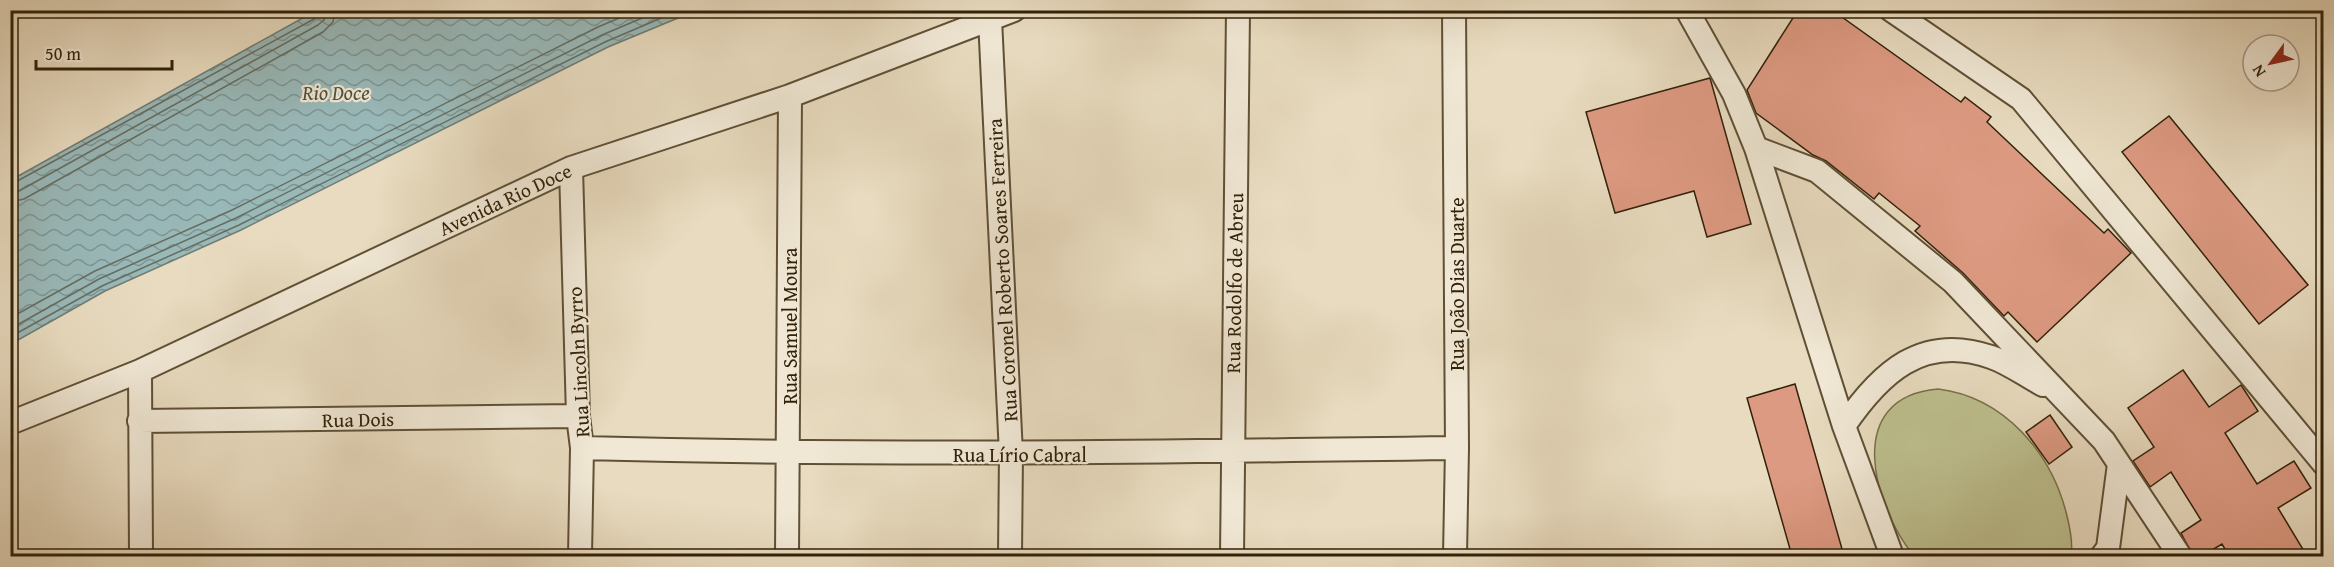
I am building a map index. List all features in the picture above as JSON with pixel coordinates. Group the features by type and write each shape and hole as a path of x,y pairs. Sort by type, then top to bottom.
{"street":[{"name":"Avenida Rio Doce","path":"10,423 140,372 571,168 790,96 1014,10"},
{"name":"Rua Rodolfo de Abreu","path":"1232,556 1238,10"},
{"name":"Rua João Dias Duarte","path":"1454,10 1457,448 1455,556"},
{"path":"1687,10 1734,94 1756,148 1844,426 1892,556"},
{"path":"1891,10 2021,99 2324,464"},
{"name":"Rua Coronel Roberto Soares Ferreira","path":"990,19 1011,454 1010,556"},
{"name":"Rua Samuel Moura","path":"787,556 790,96"},
{"path":"1756,148 1818,171 1953,282 2104,441 2180,556"},
{"name":"Rua Lincoln Byrro","path":"571,168 578,416 582,448 580,556"},
{"path":"1844,426 1865,395 1901,363 1942,348 1991,357 2060,395"},
{"path":"140,372 141,556"},
{"name":"Rua Dois","path":"139,421 578,416"},
{"name":"Rua Lírio Cabral","path":"582,448 788,454 1011,454 1457,448"},
{"path":"2102,556 2108,548 2119,464"}],"green space":[{"path":"1938,389 1962,394 1984,403 2004,416 2037,450 2060,493 2070,531 2071,556 1914,556 1899,535 1878,483 1875,457 1877,432 1888,411 1908,396"}],"water":[{"name":"Rio Doce","path":"317,10 695,11 608,47 241,230 105,291 11,344 11,180"}],"building":[{"path":"1798,10 1832,10 1961,102 1965,97 1991,117 1987,122 2104,233 2108,229 2131,253 2037,342 2008,312 2004,316 1963,273 1915,231 1920,226 1879,193 1874,199 1826,161 1813,155 1756,113 1747,90"},
{"path":"1710,78 1751,224 1707,237 1694,191 1615,213 1586,112"},
{"path":"2169,116 2308,285 2259,324 2122,152"},
{"path":"2183,370 2209,407 2241,385 2258,411 2225,433 2257,484 2294,461 2311,488 2278,508 2307,556 2229,556 2222,544 2202,556 2193,556 2181,533 2201,520 2171,472 2150,487 2133,461 2154,447 2128,408"},
{"path":"1795,384 1844,556 1792,556 1747,398"},
{"path":"2050,415 2072,447 2049,464 2026,432"}]}
